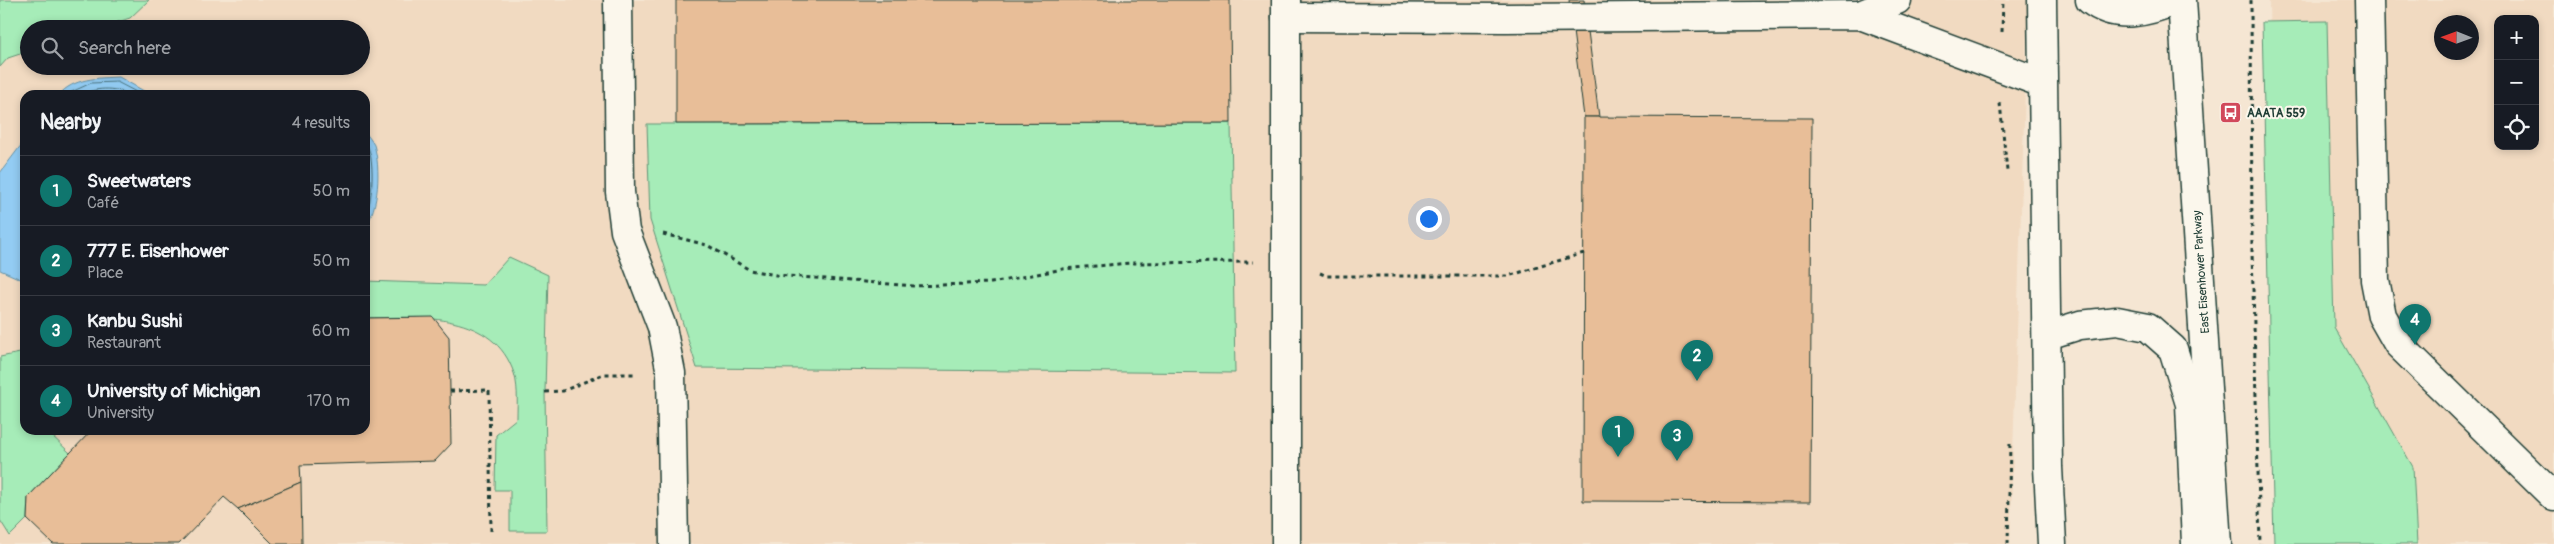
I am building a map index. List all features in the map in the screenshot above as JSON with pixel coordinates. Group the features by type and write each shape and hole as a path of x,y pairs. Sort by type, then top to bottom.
{"main road":[{"path":"618,0 620,192 625,232 662,327 671,373 674,544"},
{"path":"1860,15 1896,0"},
{"path":"2042,0 2042,84 2048,335 2048,467 2052,544"},
{"path":"2090,0 2101,9 2124,14 2152,10 2177,0"},
{"name":"East Eisenhower Parkway","path":"2182,0 2217,544"},
{"path":"2369,0 2376,280 2382,316 2398,344 2554,497"},
{"path":"1286,544 1286,8 1506,18 1860,15 2042,84"},
{"path":"2048,335 2080,325 2117,321 2148,327 2173,348 2190,404 2196,544"},
{"path":"2048,467 2071,544"}],"path":[{"path":"2251,0 2252,252 2260,544"},
{"path":"1999,67 2000,107 2008,176"},
{"path":"625,232 672,234 707,245 750,270 914,286 991,283 1063,269 1130,263 1286,262 1327,276 1508,276 1584,253"},
{"path":"545,392 563,391 604,374 671,373"},
{"path":"450,391 489,390 491,531"},
{"path":"2008,544 2010,437"}],"shaded area":[{"path":"0,0 2028,0 2010,544 0,544"},
{"path":"2269,0 2554,0 2554,544 2279,544"}],"green space":[{"path":"0,0 149,0 130,18 124,20 20,20 20,54 8,58 0,67"},
{"path":"2327,21 2334,327 2413,467 2417,544 2274,544 2262,22"},
{"path":"1231,123 1235,373 697,368 650,220 647,124"},
{"path":"509,257 548,275 545,392 547,531 510,531 510,490 495,490 496,435 517,418 516,380 512,368 501,349 486,336 469,327 449,321 406,317 370,318 370,281 484,285"},
{"path":"20,353 20,435 51,435 70,453 28,497 27,519 10,536 0,520 0,357"}],"water":[{"path":"119,77 142,90 64,90 79,82"},
{"path":"370,139 374,145 378,165 376,199 370,219"},
{"path":"20,147 20,279 0,270 0,173"}],"building":[{"path":"676,0 1230,0 1231,123 676,124"},
{"path":"1569,0 1584,0 1599,117 1584,117"},
{"path":"1584,117 1812,118 1810,502 1583,501"},
{"path":"433,317 449,337 451,444 435,461 300,465 301,482 238,509 224,497 179,544 53,544 27,519 28,497 87,435 370,435 370,318"},
{"path":"301,482 302,544 273,544 238,509"}],"place":[{"name":"AAATA 559","path":"2231,113"},
{"name":"University of Michigan","path":"2415,345"},
{"name":"777 E. Eisenhower","path":"1697,381"},
{"name":"Sweetwaters","path":"1618,457"},
{"name":"Kanbu Sushi","path":"1677,461"}]}
